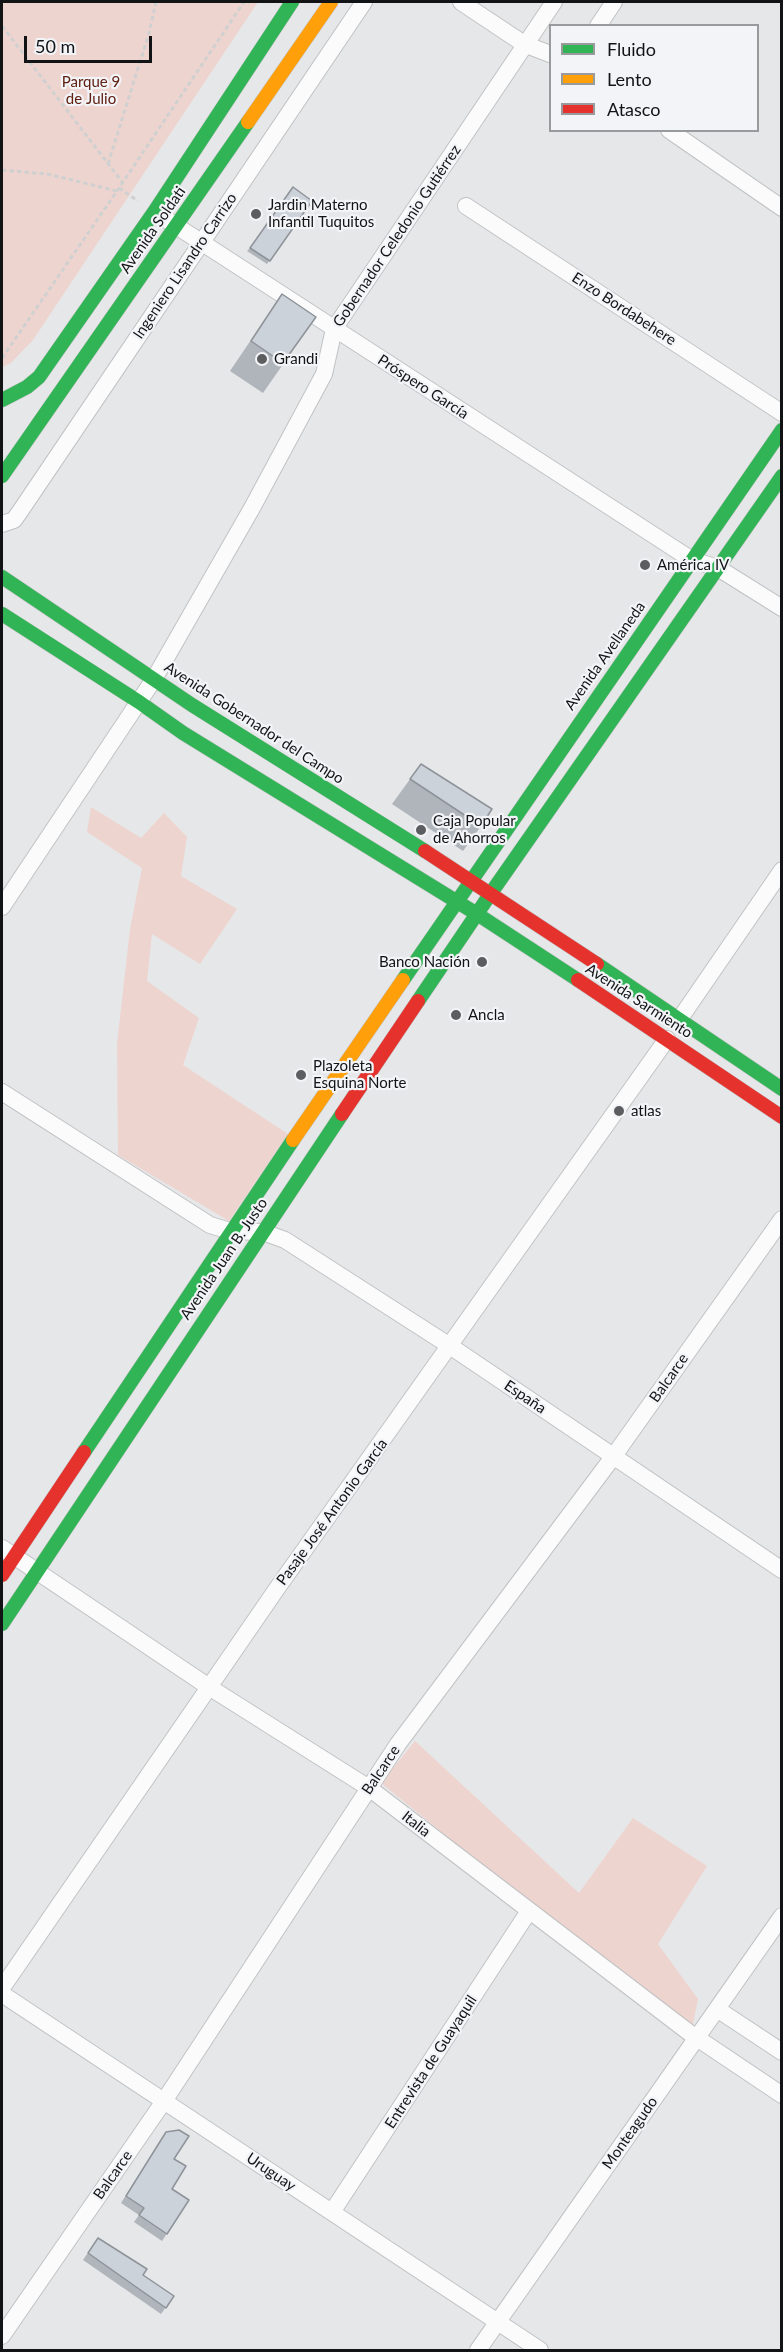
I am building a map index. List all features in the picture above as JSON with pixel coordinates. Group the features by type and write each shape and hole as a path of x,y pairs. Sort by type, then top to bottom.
{"main road":[{"name":"Avenida Soldati","path":"2,400 27,387 39,377 154,212 292,2"},
{"name":"Avenida Soldati","path":"2,476 331,2"},
{"name":"Avenida Avellaneda","path":"457,902 782,430"},
{"path":"2,614 183,733 477,914 782,476"},
{"name":"Avenida Gobernador del Campo","path":"2,577 192,705 491,893"},
{"name":"Avenida Sarmiento","path":"491,893 782,1089"},
{"name":"Avenida Juan B. Justo","path":"2,1575 8,1552 457,902"},
{"name":"Avenida Sarmiento","path":"477,914 782,1117"},
{"name":"Avenida Juan B. Justo","path":"2,1624 477,914"}],"street":[{"name":"Ingeniero Lisandro Carrizo","path":"2,524 10,522 17,515 364,2"},
{"path":"461,2 524,44 549,54"},
{"name":"Gobernador Celedonio Gutiérrez","path":"2,907 154,679 252,508 324,374 334,329 554,2"},
{"path":"599,24 614,2"},
{"path":"672,132 782,208"},
{"name":"Enzo Bordabehere","path":"466,206 782,413"},
{"name":"Próspero García","path":"154,212 692,560 718,568 782,608"},
{"path":"679,1020 782,870"},
{"name":"Pasaje José Antonio García","path":"2,1989 209,1687 667,1039"},
{"path":"2,1092 210,1225 230,1231 263,1232"},
{"name":"Balcarce","path":"2,2336 164,2101 406,1735 613,1457 782,1219"},
{"name":"España","path":"263,1232 285,1240 450,1346 782,1570"},
{"name":"Italia","path":"8,1552 209,1687 369,1788 697,2038 782,2095"},
{"name":"Entrevista de Guayaquil","path":"332,2212 530,1911"},
{"name":"Monteagudo","path":"478,2350 782,1916"},
{"name":"Uruguay","path":"2,1994 540,2350"},
{"path":"717,2009 782,2052"}],"path":[{"path":"108,164 149,33 156,2"},
{"path":"2,358 244,2"},
{"path":"2,27 123,183"},
{"path":"2,170 47,174 117,191"}],"green space":[{"name":"Parque 9 de Julio","path":"2,2 258,2 33,340 11,363 2,367"},
{"path":"91,807 141,838 164,813 187,837 181,876 237,909 200,964 152,934 147,981 199,1018 183,1065 288,1134 229,1221 118,1155 117,1044 130,929 142,868 87,832"},
{"path":"415,1741 579,1893 633,1818 707,1866 658,1944 698,1999 691,2034 381,1783"}],"building":[{"path":"293,187 312,201 270,261 250,248"},
{"path":"282,294 316,317 283,363 251,341"},
{"path":"421,764 492,809 481,826 410,779"},
{"path":"179,2130 189,2136 174,2159 186,2166 172,2189 189,2200 167,2234 139,2215 144,2208 126,2196 166,2132"},
{"path":"98,2238 147,2269 143,2275 174,2296 166,2308 88,2253"}],"traffic: fast":[{"path":"2,400 27,387 39,377 154,212 292,2"},
{"path":"2,476 248,122"},
{"path":"403,980 782,430"},
{"path":"418,1001 782,476"},
{"path":"2,577 192,705 425,851"},
{"path":"2,614 183,733 477,914 578,980"},
{"path":"597,964 782,1089"},
{"path":"2,1624 342,1114"},
{"path":"84,1452 293,1140"}],"traffic: slow":[{"path":"248,122 331,2"},
{"path":"293,1140 403,980"}],"traffic: jam":[{"path":"425,851 597,964"},
{"path":"578,980 782,1117"},
{"path":"342,1114 418,1001"},
{"path":"2,1575 84,1452"}],"place":[{"name":"Jardin Materno Infantil Tuquitos","path":"256,214"},
{"name":"Grandi","path":"262,359"},
{"name":"América IV","path":"645,565"},
{"name":"Caja Popular de Ahorros","path":"421,830"},
{"name":"Banco Nación","path":"482,962"},
{"name":"Ancla","path":"456,1015"},
{"name":"Plazoleta Esquina Norte","path":"301,1075"},
{"name":"atlas","path":"619,1111"}]}
